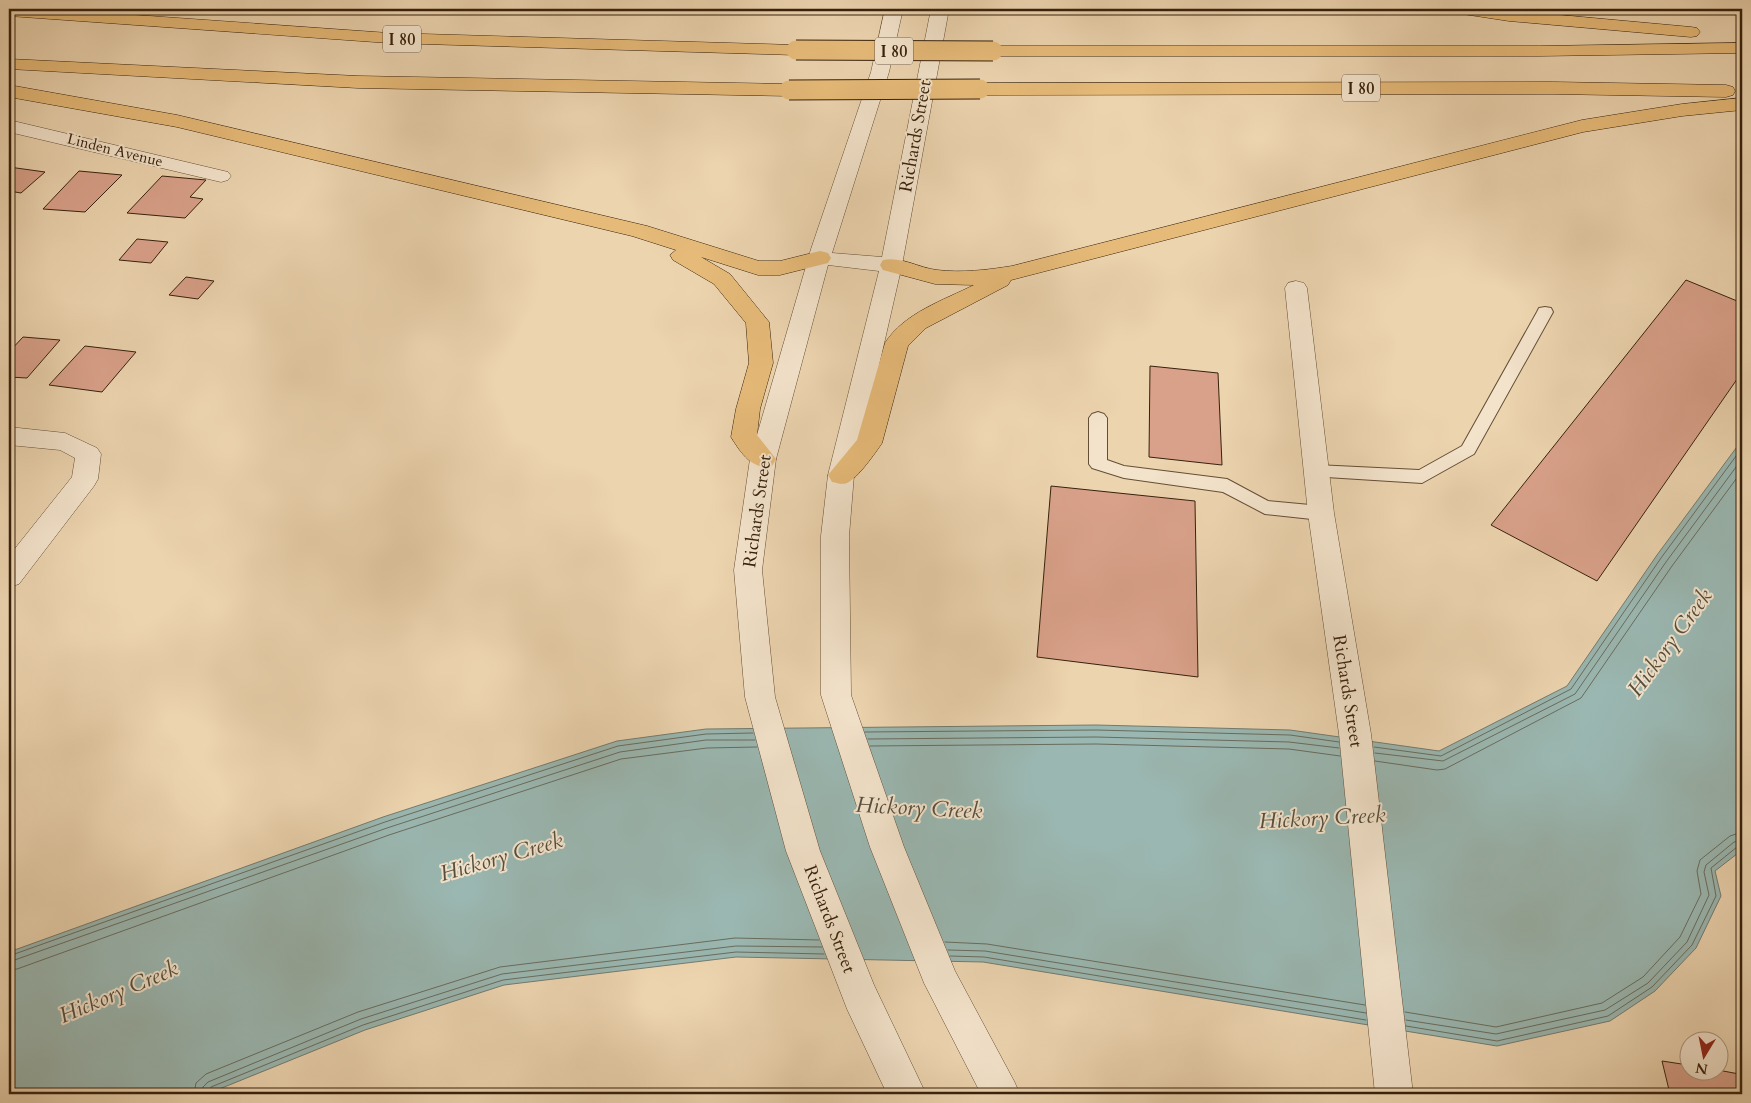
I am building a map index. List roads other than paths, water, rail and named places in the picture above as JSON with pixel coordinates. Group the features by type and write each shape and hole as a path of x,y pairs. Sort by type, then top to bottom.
{"highway":[{"path":"1463,9 1509,16 1658,31 1742,35"},
{"name":"I 80","path":"9,11 389,38 796,50 1538,51 1742,48"},
{"name":"I 80","path":"9,64 358,82 789,90 1553,88 1742,91"},
{"path":"9,91 177,121 639,231 758,268 780,268 820,258"},
{"path":"891,265 935,277 982,278 1012,273 1582,126 1682,110 1742,104"},
{"path":"639,231 722,279 757,322 761,363 748,409 744,437 763,459"},
{"path":"841,476 869,443 897,343 918,323 1012,273"}],"street":[{"name":"Richards Street","path":"894,9 880,72 820,258 763,459 748,570 760,697 803,851 860,996 907,1094"},
{"name":"Richards Street","path":"940,9 891,265 841,476 835,536 836,695 887,847 942,983 1001,1094"},
{"name":"Linden Avenue","path":"9,126 221,176"},
{"path":"820,258 891,265"},
{"name":"Richards Street","path":"1296,288 1320,513 1356,734 1394,1094"},
{"path":"9,436 65,442 88,454 85,479 9,576"}],"lane":[{"path":"1316,470 1422,477 1468,450 1545,312"},
{"path":"1098,418 1098,464 1124,472 1226,486 1265,508 1320,513"}],"water":[{"name":"Hickory Creek","path":"1742,440 1742,850 1715,871 1721,896 1696,948 1655,991 1610,1021 1497,1046 983,962 736,957 504,985 365,1030 207,1094 9,1094 9,952 383,817 617,741 706,729 1096,725 1290,730 1439,751 1567,686 1657,555"}]}
